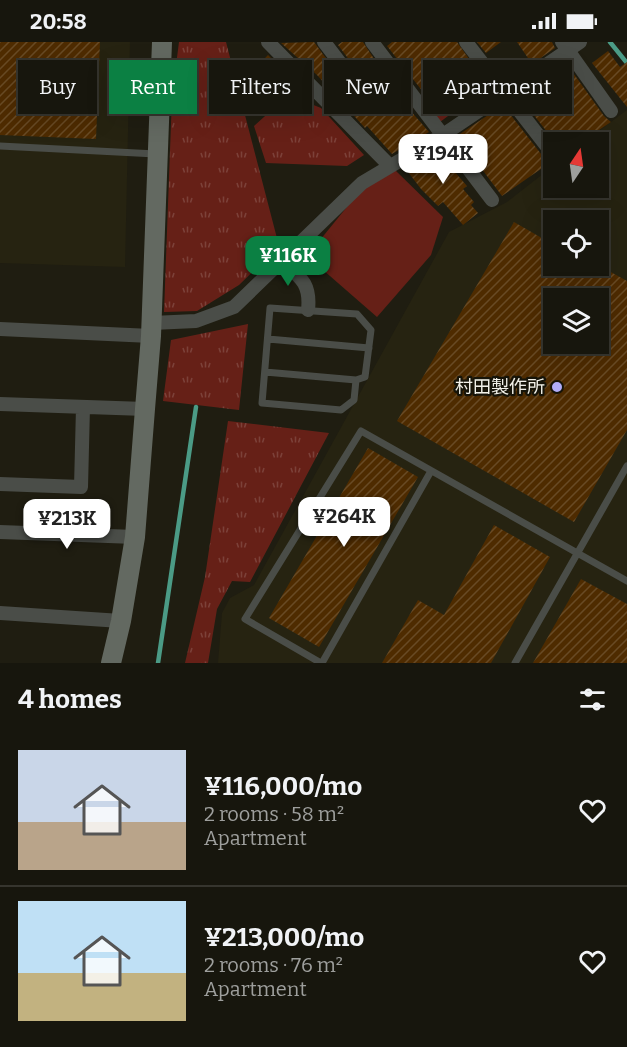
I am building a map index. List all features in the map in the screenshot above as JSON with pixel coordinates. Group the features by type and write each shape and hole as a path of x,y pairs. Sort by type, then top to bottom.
{"street":[{"path":"111,663 121,621 135,537 151,329 162,42"},
{"path":"268,42 389,165"},
{"path":"324,42 338,60"},
{"path":"372,42 386,60"},
{"path":"466,42 480,60"},
{"path":"550,60 570,45 611,111"},
{"path":"411,93 492,200"},
{"path":"0,329 151,329 196,321 234,307 362,183 474,114"},
{"path":"522,114 543,141"},
{"path":"280,260 300,277 310,292 308,310"},
{"path":"0,404 145,409"},
{"path":"0,484 81,486 83,407"},
{"path":"0,532 135,537"},
{"path":"0,613 121,621"}],"lane":[{"path":"0,146 157,154"},
{"path":"265,372 356,380 365,377 371,330 357,314 270,308 262,403 341,410 354,400 356,380"},
{"path":"268,339 369,348"},
{"path":"431,471 321,663 245,619 361,431 627,580"},
{"path":"515,663 627,466"}],"shaded area":[{"path":"0,42 130,42 130,60 109,60 109,114 128,114 125,267 0,263"},
{"path":"627,110 627,663 218,663 222,613 230,598 254,585 449,232 507,202 543,174 543,198 609,198 609,132 597,132"}],"green space":[{"path":"179,42 226,42 231,60 209,60 209,114 245,114 279,246 239,285 197,311 164,312 171,114 197,114 197,60 177,60"},
{"path":"312,104 321,108 324,114 364,155 347,166 266,163 254,126 267,114 312,114"},
{"path":"433,114 451,114 440,122"},
{"path":"393,168 443,217 431,255 377,317 307,256 364,186"},
{"path":"248,324 239,410 163,401 171,340"},
{"path":"228,421 329,433 250,582 232,581 217,609 208,663 185,663 205,577"}],"building":[{"path":"0,42 100,42 96,139 0,135"},
{"path":"314,42 327,60 324,60 324,83 312,71 312,60 300,60 281,43"},
{"path":"342,42 363,42 375,60 349,60 338,45"},
{"path":"392,42 457,42 470,60 423,60 423,92 411,77 411,60 398,60 387,46"},
{"path":"477,42 501,42 486,53"},
{"path":"517,42 552,42 555,48 538,60 529,60"},
{"path":"608,51 620,67 627,62 627,107 592,63"},
{"path":"268,55 273,60 263,60"},
{"path":"572,71 604,116 611,122 596,132 547,132 533,114 572,114"},
{"path":"411,111 429,132 392,154 367,126 365,128 352,114 411,114"},
{"path":"490,114 510,114 543,156 543,168 502,196 457,136"},
{"path":"436,150 467,186 463,189 474,202 471,205 478,213 463,225 443,202 438,206 405,168"},
{"name":"村田製作所","path":"514,222 543,239 543,276 609,276 609,271 627,281 627,430 574,522 397,421"},
{"path":"368,448 418,477 319,647 269,618"},
{"path":"494,525 550,557 491,663 382,663 418,600 444,615"},
{"path":"581,579 627,604 627,663 533,663"}],"waterway":[{"path":"610,42 627,63"},
{"path":"158,663 196,407"}],"place":[{"name":"村田製作所","path":"557,387"}]}
